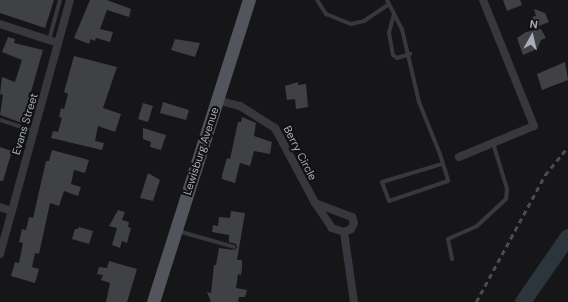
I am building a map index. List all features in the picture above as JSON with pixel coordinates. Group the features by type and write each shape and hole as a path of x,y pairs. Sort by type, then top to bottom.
{"main road":[{"name":"Lewisburg Avenue","path":"153,302 249,0"}],"street":[{"name":"Evans Street","path":"0,254 34,131 41,112 70,0"},
{"path":"459,157 534,126 483,0"},
{"path":"0,24 58,43"},
{"name":"Berry Circle","path":"217,100 240,106 275,128 304,186 315,203 332,228 344,232"},
{"path":"315,203 352,217 354,223 351,229 344,232 354,302"},
{"path":"0,207 11,211"}],"lane":[{"path":"49,40 60,0"},
{"path":"317,0 326,14 351,24 364,21 388,2 402,29 410,54 419,102 442,164 448,181 389,202 382,182 442,164"},
{"path":"394,14 389,33 393,55 397,58 410,54"},
{"path":"0,120 34,131"},
{"path":"452,259 448,239 477,226 506,199 508,189 493,143"},
{"path":"176,230 234,247"}],"building":[{"path":"0,0 54,0 45,28 0,13"},
{"path":"90,0 107,0 131,9 129,17 107,10 100,29 113,32 110,42 96,38 95,41 91,39 89,44 74,38"},
{"path":"503,0 520,0 522,5 507,11"},
{"path":"534,9 545,13 549,22 536,27 532,17 536,16"},
{"path":"541,29 546,38 541,40 537,49 523,55 517,38 526,32"},
{"path":"8,37 15,39 14,43 43,50 22,123 0,115 3,95 0,94 2,77 15,82 22,60 2,52"},
{"path":"175,39 200,43 195,57 171,50"},
{"path":"74,56 117,67 103,108 121,114 115,132 98,126 95,141 104,143 102,150 51,138 53,131 58,132 62,118 59,117 61,108 64,109 68,94 64,92"},
{"path":"565,62 568,80 542,90 537,74"},
{"path":"298,82 298,85 306,84 308,107 296,109 295,99 287,100 285,86"},
{"path":"163,102 189,110 186,120 160,113"},
{"path":"143,103 153,106 148,122 138,119"},
{"path":"242,117 256,123 254,136 272,142 270,154 254,151 250,166 240,163 235,183 222,179 222,175 227,158 230,159 238,122 241,122"},
{"path":"143,128 166,135 161,150 150,147 151,142 143,139"},
{"path":"0,147 12,151 3,181 0,181"},
{"path":"52,150 89,160 85,173 74,170 71,184 81,187 78,196 64,191 59,206 50,203 39,254 35,253 32,267 39,269 35,283 11,276 15,262 19,263 23,243 19,242 22,229 26,230 29,217 33,218 46,161 49,161"},
{"path":"148,173 160,180 153,201 140,198"},
{"path":"118,210 125,212 122,220 129,222 128,227 131,228 127,243 122,241 120,248 112,245 117,228 109,226"},
{"path":"231,211 245,213 237,260 242,260 242,268 241,275 238,274 236,288 247,290 245,297 239,297 238,302 211,302 207,292 211,293 214,265 216,265 219,248 234,250 237,248 236,244 229,242 229,235 212,232 213,225 218,226 219,217 230,218"},
{"path":"79,227 93,231 89,244 72,239 75,229 78,229"},
{"path":"109,261 137,269 127,302 106,302 110,283 101,280 103,275 97,274 99,267 107,268"}],"waterway":[{"path":"523,302 568,237"}],"railway":[{"path":"476,302 545,175 568,147"}]}
